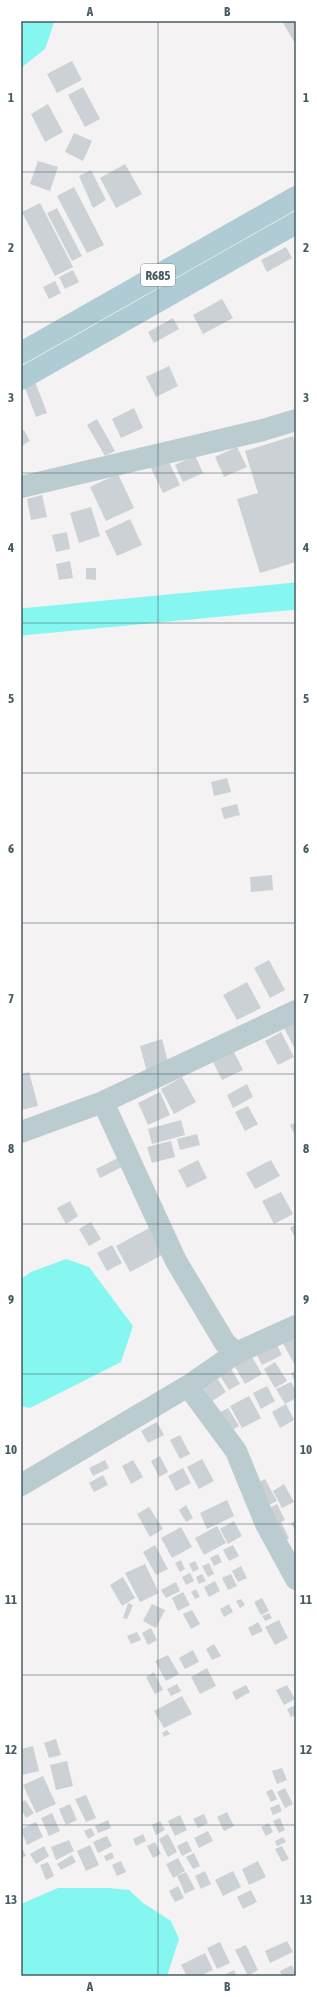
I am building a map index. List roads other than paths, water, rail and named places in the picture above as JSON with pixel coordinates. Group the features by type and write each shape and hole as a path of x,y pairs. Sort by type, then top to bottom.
{"main road":[{"name":"R685","path":"21,353 296,197"},
{"name":"R685","path":"21,378 296,223"}],"street":[{"path":"21,487 255,432 296,420"},
{"path":"21,1132 103,1102 296,1010"},
{"path":"103,1102 176,1261 225,1343 236,1353"},
{"path":"21,1485 188,1386 236,1353 296,1326"},
{"path":"188,1386 236,1451 266,1524 296,1579"}],"water":[{"path":"21,21 53,21 54,23 45,49 21,68"},
{"path":"66,1259 89,1267 133,1326 121,1362 30,1408 21,1406 21,1279 31,1272"},
{"path":"58,1888 109,1888 129,1890 143,1903 171,1921 179,1939 167,1976 21,1976 21,1904"}],"waterway":[{"path":"21,622 296,596"}]}
